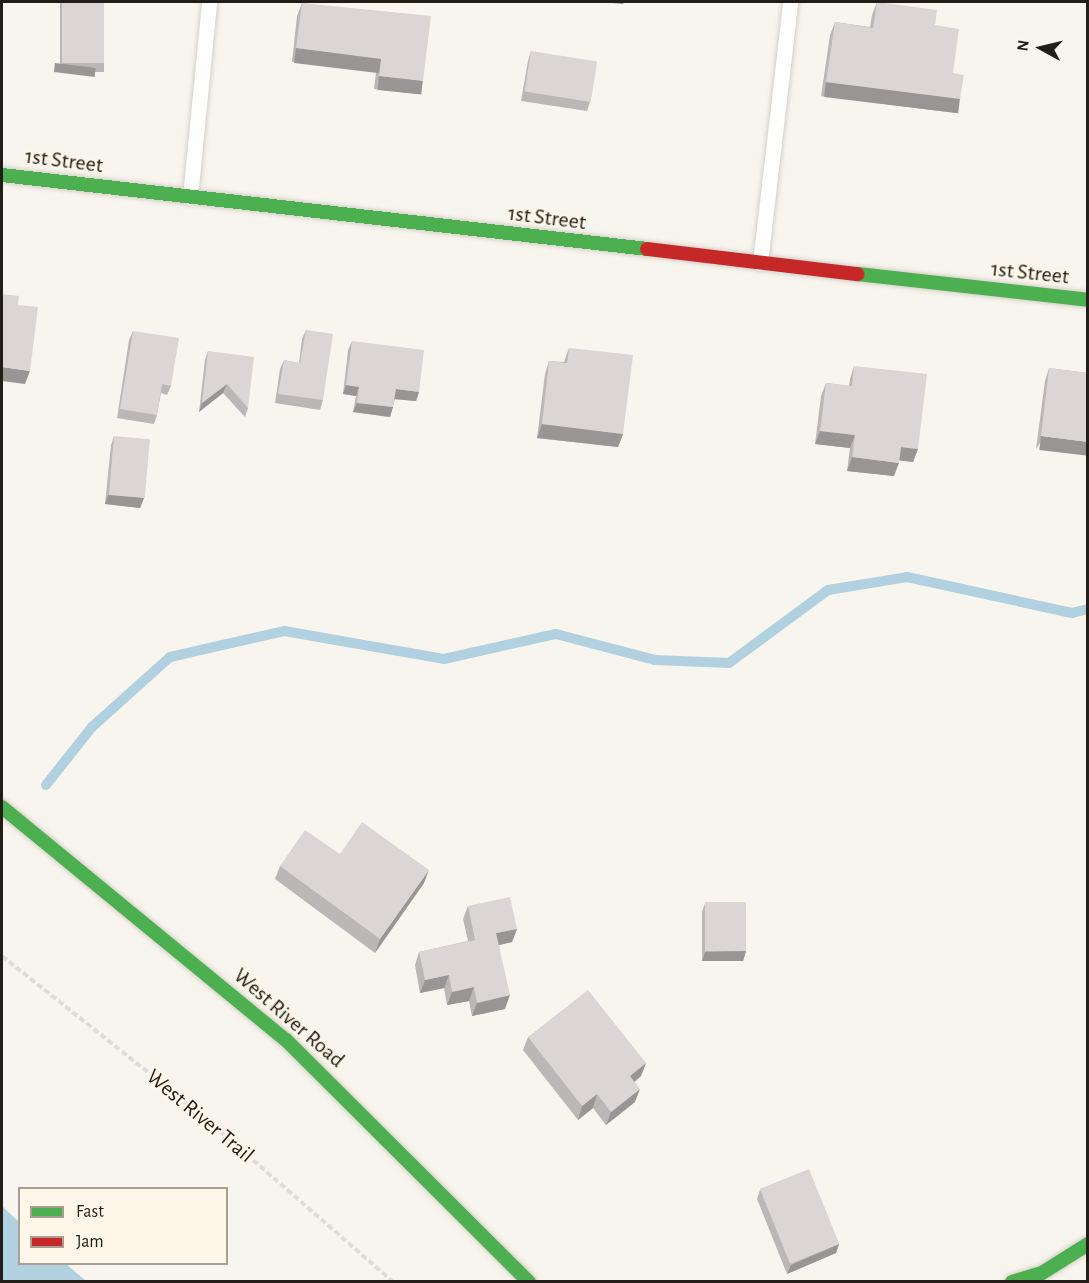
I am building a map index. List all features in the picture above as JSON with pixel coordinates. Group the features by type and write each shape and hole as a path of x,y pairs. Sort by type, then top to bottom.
{"street":[{"name":"1st Street","path":"2,175 1088,300"},
{"name":"West River Road","path":"2,807 286,1040 529,1281"},
{"path":"1012,1281 1042,1273 1088,1244"}],"lane":[{"path":"190,197 209,2"},
{"path":"760,263 790,2"}],"path":[{"name":"West River Trail","path":"2,956 192,1107 393,1281"}],"water":[{"path":"2,1206 18,1221 18,1265 67,1265 86,1281 2,1281"}],"building":[{"path":"62,2 104,2 104,63 62,63"},
{"path":"877,2 937,10 935,25 959,29 953,73 964,75 960,99 826,82 835,22 873,28"},
{"path":"302,3 431,16 423,81 379,76 381,59 296,48"},
{"path":"531,51 597,61 591,102 525,91"},
{"path":"2,294 19,296 18,305 38,307 30,371 2,367"},
{"path":"306,330 333,334 323,400 278,394 284,360 300,363"},
{"path":"133,331 179,338 171,386 162,384 157,415 120,409"},
{"path":"352,341 424,350 419,392 396,389 393,407 357,403 359,387 346,385"},
{"path":"569,348 633,355 623,434 542,424 549,361 567,363"},
{"path":"208,351 254,357 248,408 227,384 202,403"},
{"path":"854,366 927,374 918,449 901,447 899,463 852,457 855,435 820,431 826,383 852,386"},
{"path":"1049,368 1088,373 1088,442 1041,436"},
{"path":"114,436 150,439 145,498 109,495"},
{"path":"362,822 429,870 380,939 280,866 305,830 340,854"},
{"path":"510,897 517,929 496,933 510,995 477,1003 474,987 452,992 449,975 425,980 419,952 475,940 468,906"},
{"path":"705,902 746,902 746,951 705,951"},
{"path":"588,990 646,1063 630,1076 640,1089 611,1112 597,1094 582,1106 528,1037"},
{"path":"809,1169 839,1244 790,1264 760,1189"}],"waterway":[{"path":"46,785 92,727 170,657 284,631 444,659 556,634 655,660 729,663 828,590 907,577 1072,613 1088,609"}],"traffic: fast":[{"path":"2,175 647,249"},
{"path":"858,274 1088,300"},
{"path":"2,807 286,1040 529,1282"},
{"path":"1012,1282 1042,1273 1088,1244"}],"traffic: jam":[{"path":"647,249 858,274"}]}
